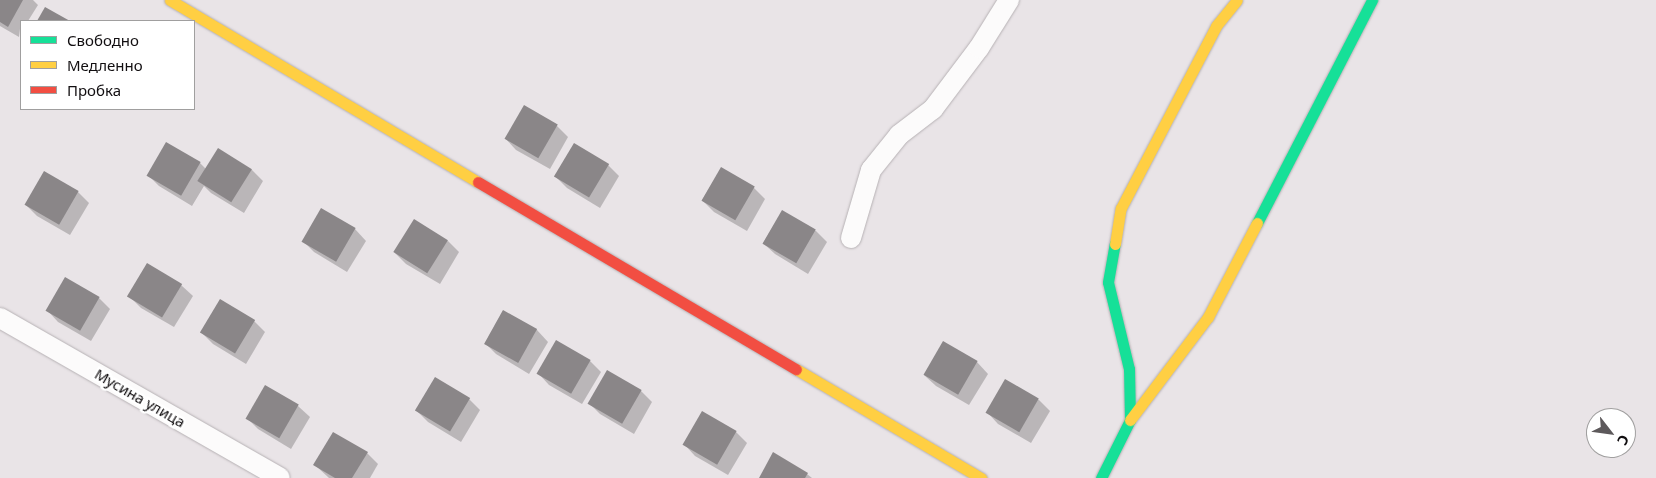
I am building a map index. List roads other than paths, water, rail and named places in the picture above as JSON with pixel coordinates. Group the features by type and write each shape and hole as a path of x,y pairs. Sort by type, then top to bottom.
{"street":[{"path":"170,0 981,478"},
{"path":"851,238 871,170 899,135 933,109 979,48 1009,0"},
{"path":"1130,420 1129,369 1108,282 1121,208 1216,26 1237,0"},
{"path":"1101,478 1130,420 1208,317 1372,0"},
{"name":"Мусина улица","path":"0,318 280,478"}]}
